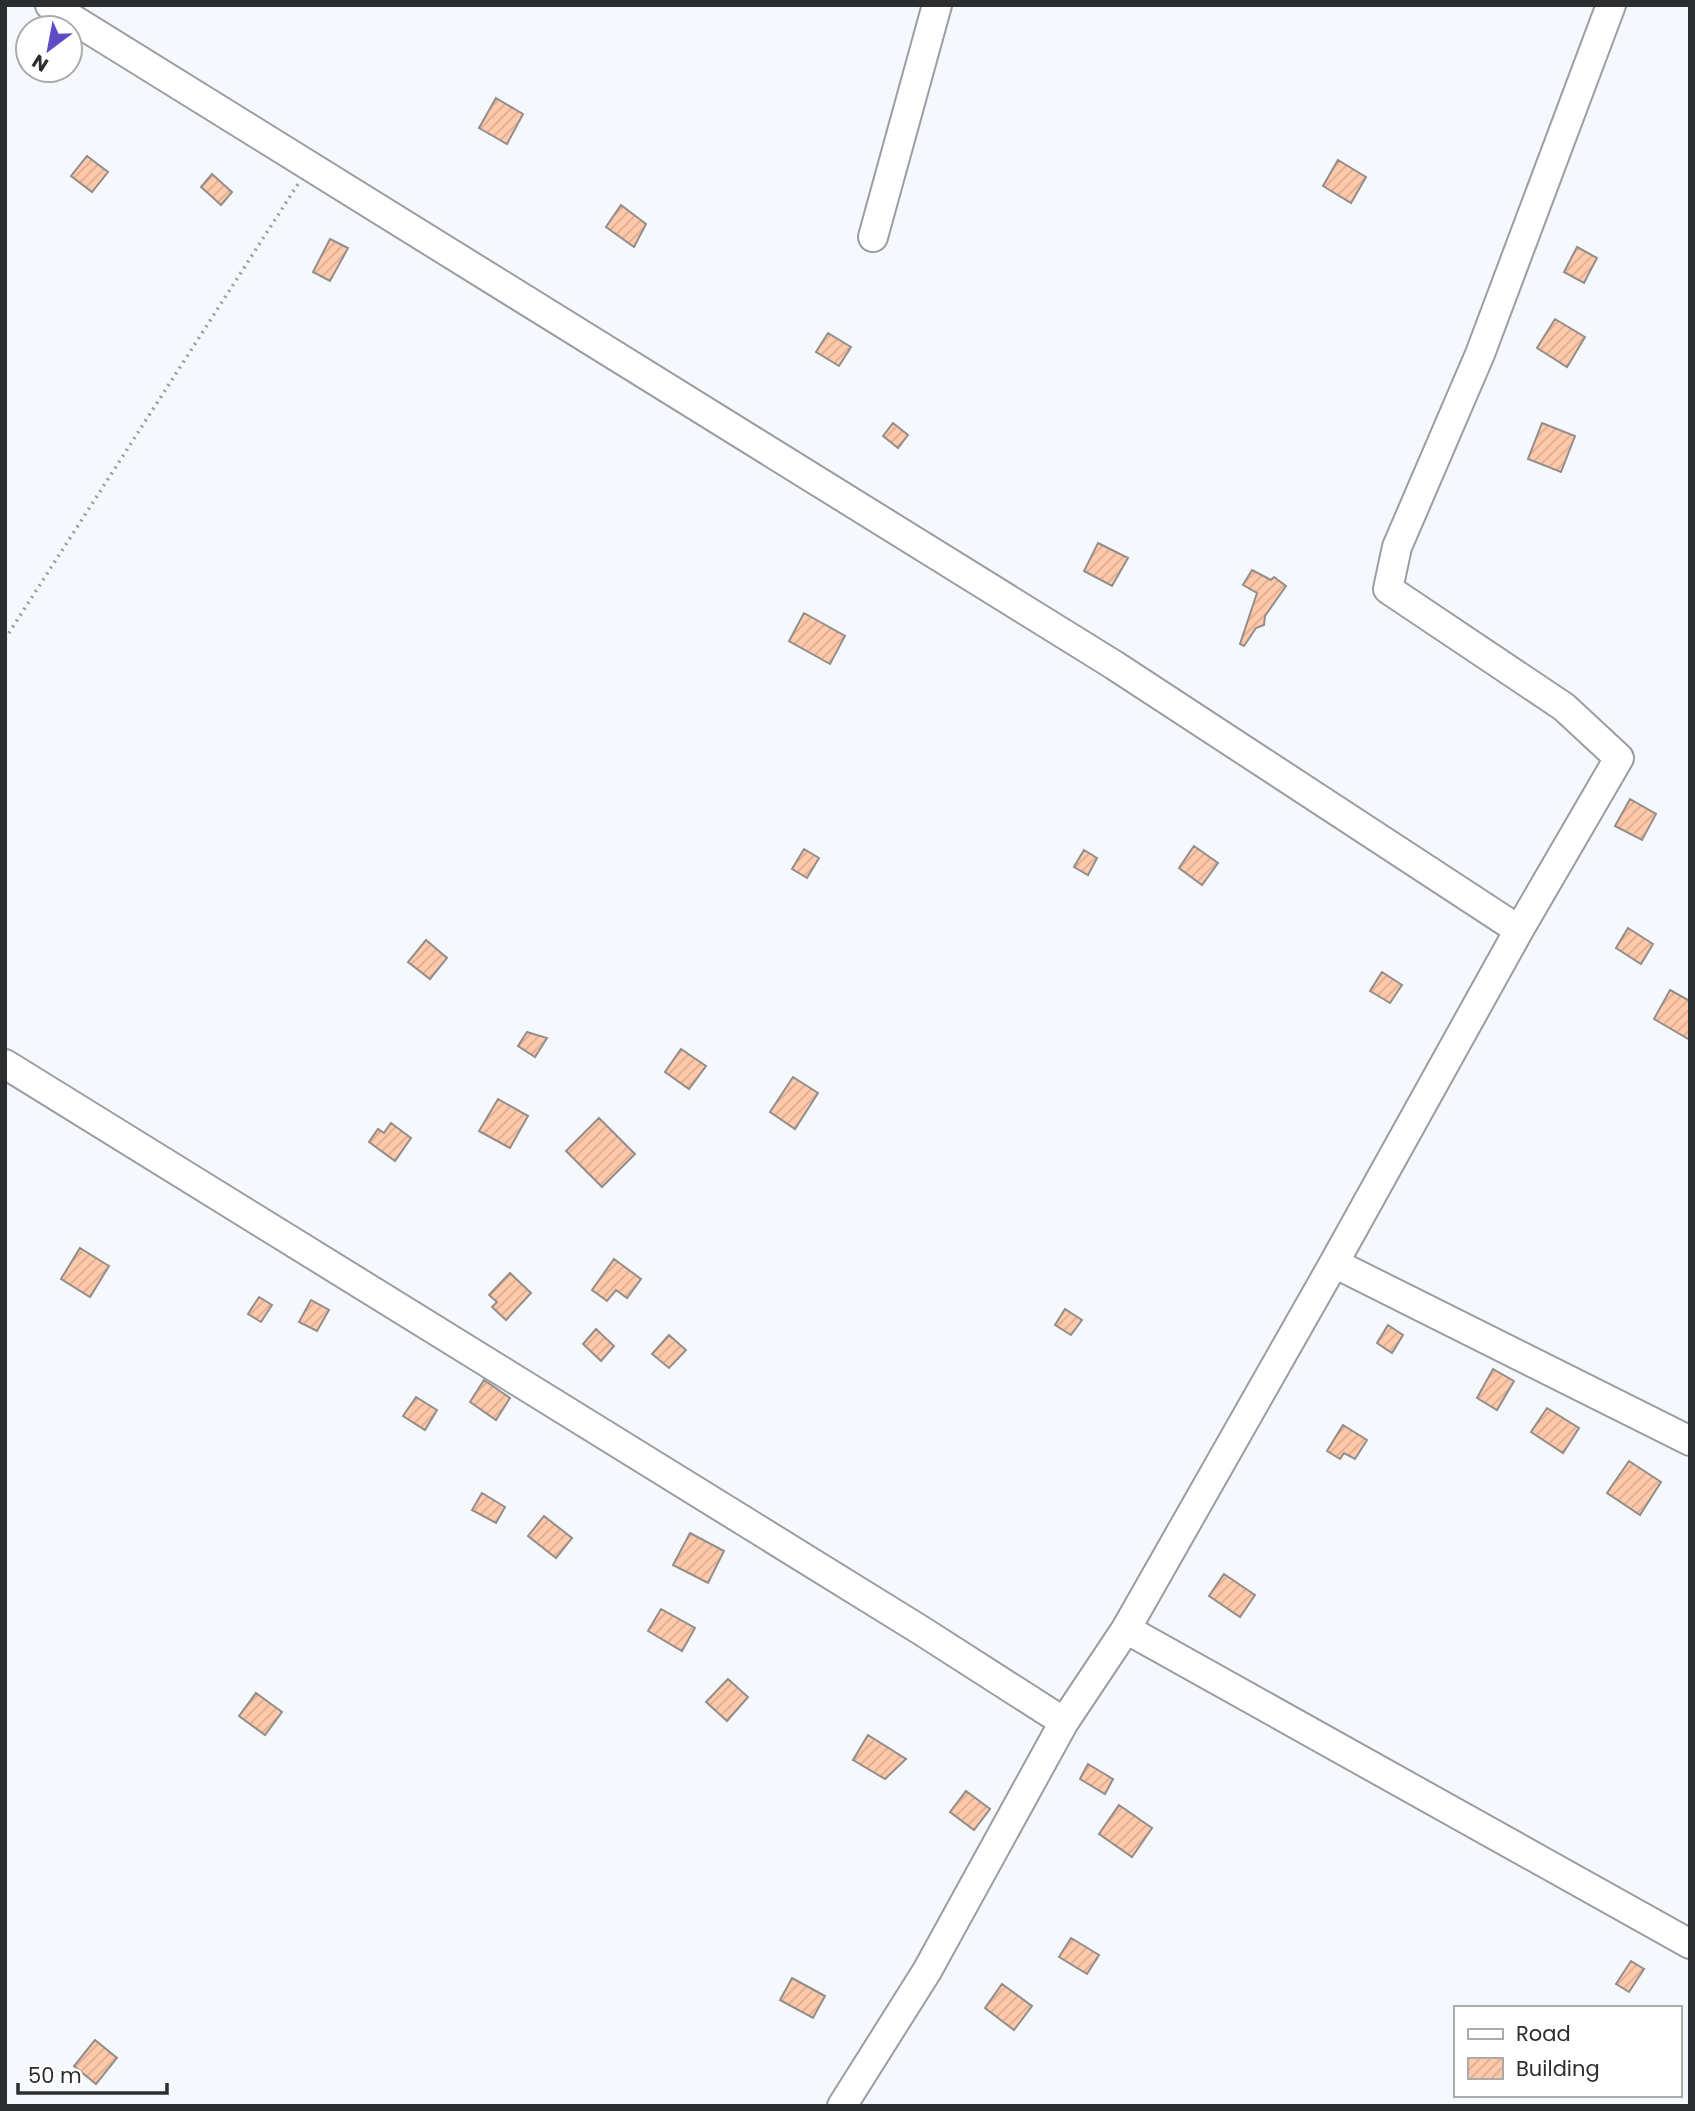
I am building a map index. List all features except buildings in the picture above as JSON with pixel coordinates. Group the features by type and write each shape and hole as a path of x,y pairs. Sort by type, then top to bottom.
{"street":[{"path":"50,5 1114,665 1519,930"},
{"path":"873,237 937,5"},
{"path":"842,2106 927,1971 1064,1721 1126,1629 1519,930 1619,758 1564,707 1388,589 1397,547 1480,354 1611,5"},
{"path":"5,1065 1064,1721"},
{"path":"1334,1263 1690,1441"},
{"path":"1126,1629 1690,1944"}],"path":[{"path":"5,639 309,167"}]}
